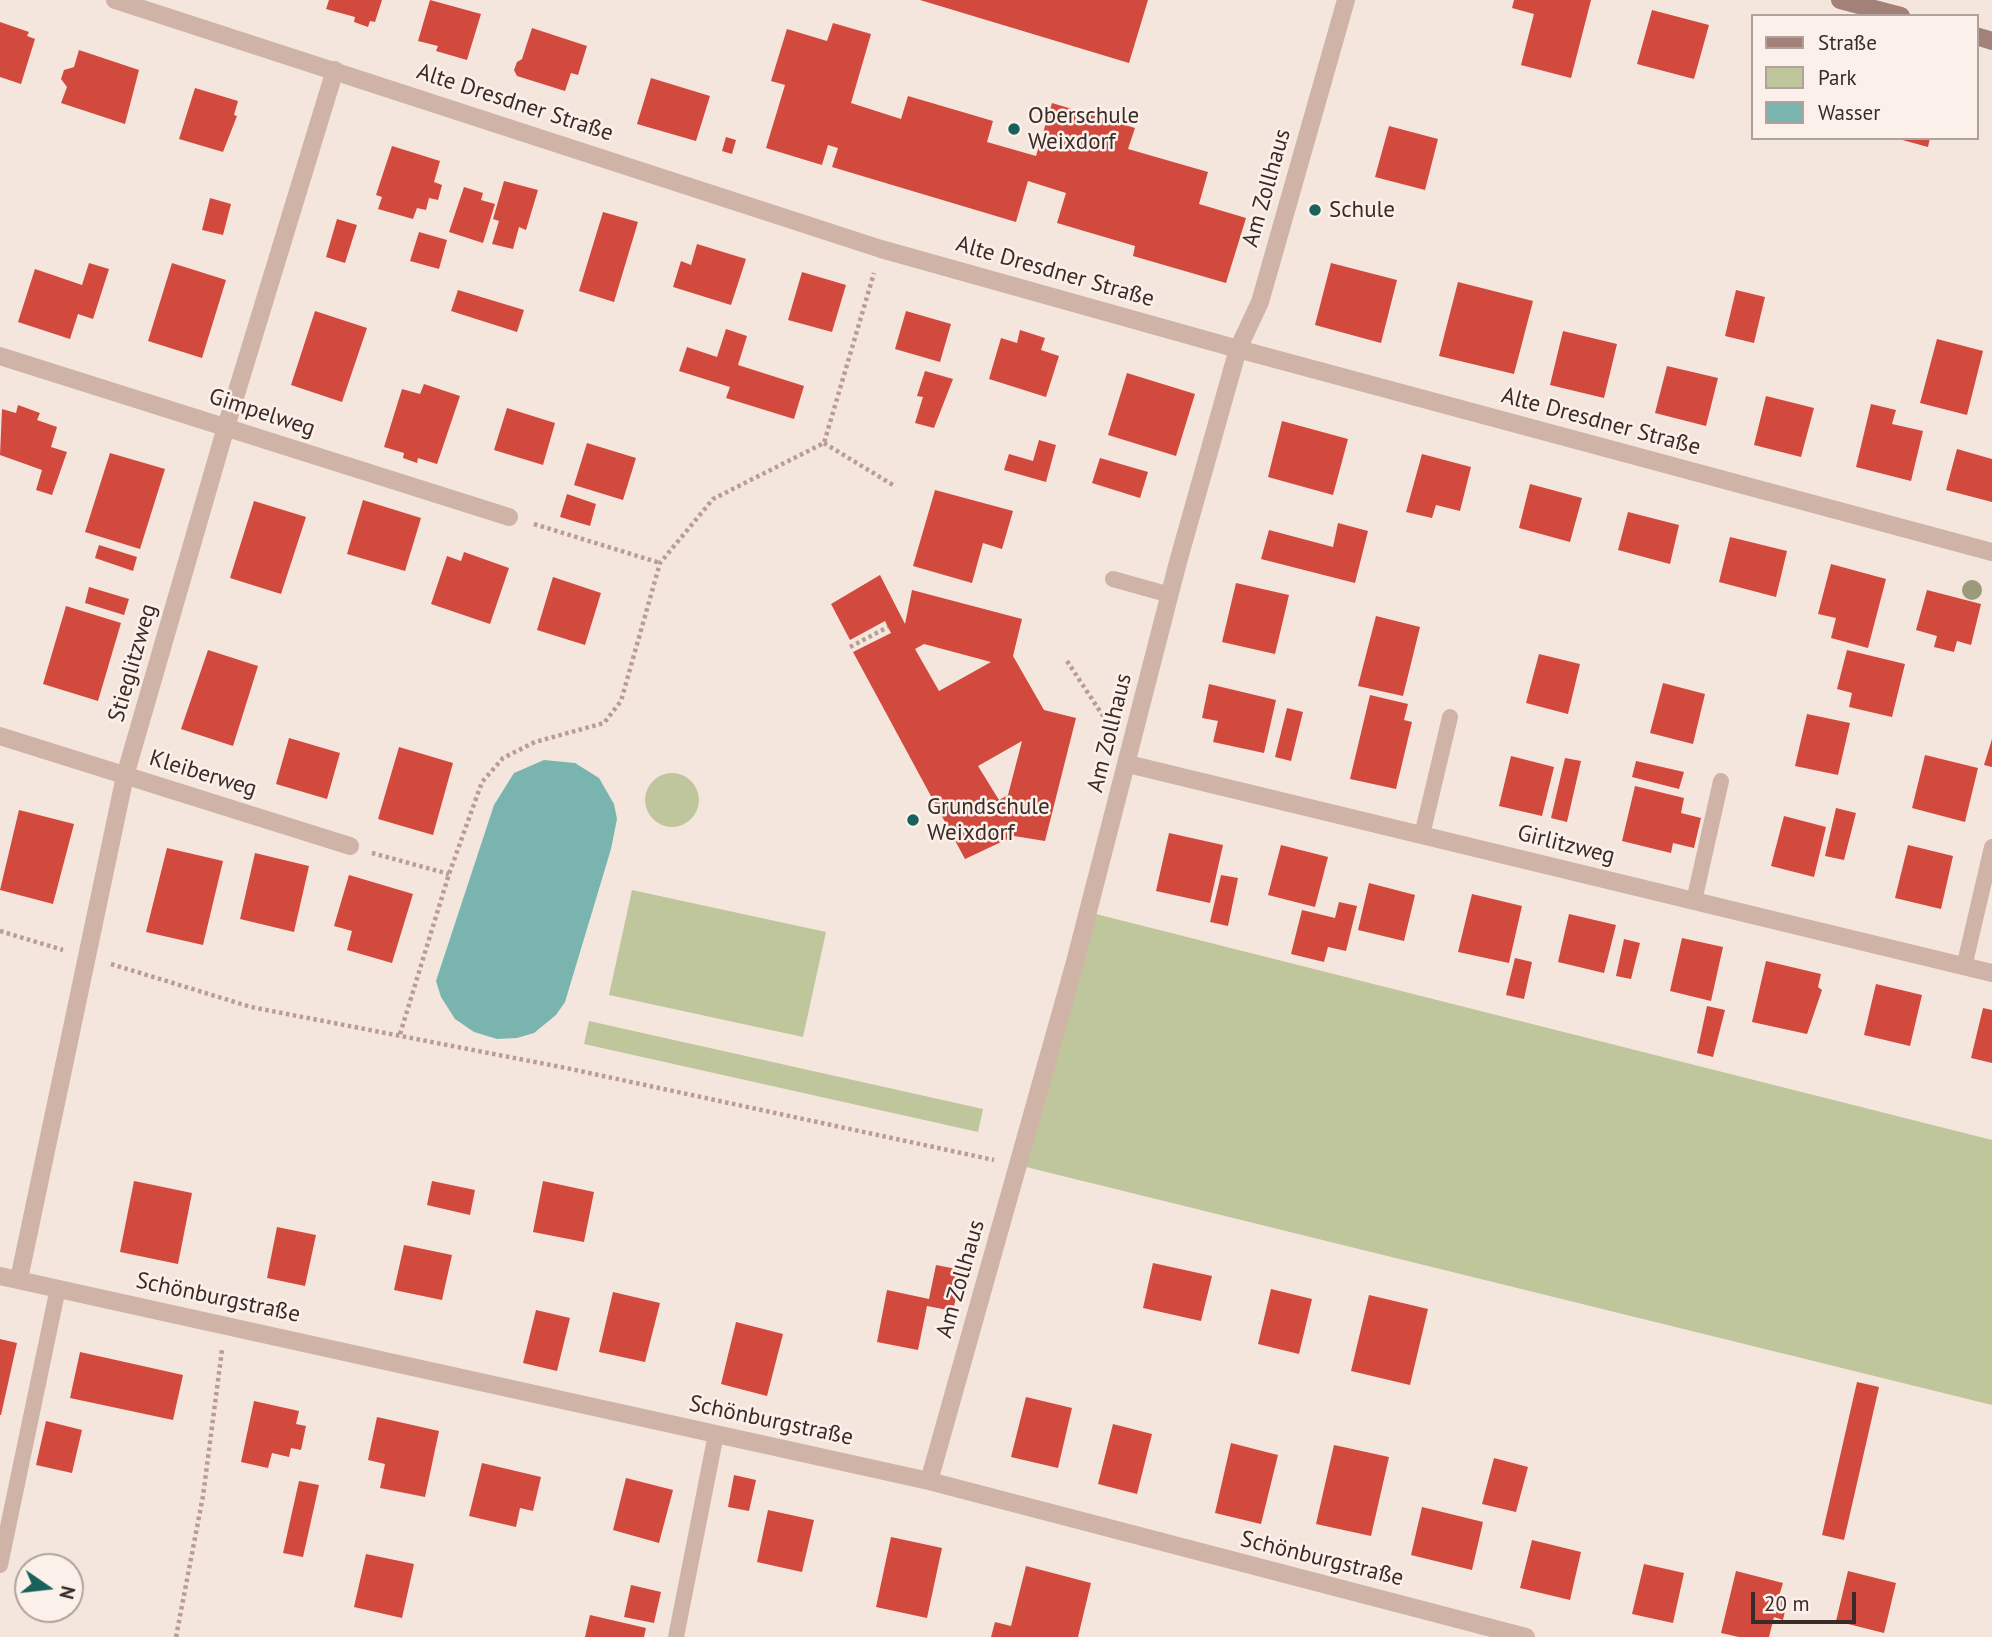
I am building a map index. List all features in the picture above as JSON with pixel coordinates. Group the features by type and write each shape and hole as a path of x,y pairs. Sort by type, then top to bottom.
{"main road":[{"path":"1840,0 1893,14"}],"street":[{"name":"Alte Dresdner Straße","path":"116,0 881,249 1238,349 1992,552"},
{"name":"Am Zollhaus","path":"929,1481 1128,764 1170,595 1238,349 1260,302 1346,0"},
{"name":"Stieglitzweg","path":"19,1279 125,776 226,427 335,70"},
{"name":"Gimpelweg","path":"0,356 509,517"},
{"name":"Kleiberweg","path":"0,737 350,846"},
{"name":"Girlitzweg","path":"1128,764 1992,974"},
{"name":"Schönburgstraße","path":"0,1276 929,1481 1526,1637"}],"lane":[{"path":"1113,579 1170,595"},
{"path":"1422,835 1450,717"},
{"path":"1694,901 1721,781"},
{"path":"1964,967 1992,847"},
{"path":"0,1565 58,1288"},
{"path":"676,1637 716,1434"}],"path":[{"path":"400,1034 449,874 482,782 503,758 535,742 604,723 621,701 660,563 713,499 824,443 881,249"},
{"path":"824,443 893,485"},
{"path":"509,517 660,563"},
{"path":"850,647 888,627"},
{"path":"1068,661 1104,720"},
{"path":"350,846 449,874"},
{"path":"0,931 251,1007 400,1034 1018,1165"},
{"path":"176,1637 203,1496 226,1325"}],"green space":[{"path":"677,773 687,777 695,785 699,800 695,815 687,823 667,827 657,823 649,815 645,795 649,785 657,777"},
{"path":"632,890 826,932 803,1037 609,995"},
{"path":"1088,912 1992,1140 1992,1405 1018,1165"},
{"path":"589,1021 983,1109 978,1132 584,1044"}],"water":[{"path":"544,760 575,763 599,778 614,804 617,819 611,849 565,1002 556,1015 534,1033 517,1038 497,1039 474,1032 455,1019 441,997 436,981 494,805 514,773"}],"building":[{"path":"329,0 382,0 375,22 370,21 368,27 354,22 355,17 326,9"},
{"path":"430,0 481,14 467,60 436,51 438,46 418,41"},
{"path":"920,0 1148,0 1129,63"},
{"path":"1514,0 1591,0 1571,78 1521,65 1534,14 1512,8"},
{"path":"1652,10 1709,25 1694,79 1637,64"},
{"path":"0,22 29,32 27,36 35,39 21,84 0,77"},
{"path":"833,23 871,34 851,103 901,119 908,96 993,121 987,142 1036,156 1052,103 1135,128 1128,149 1208,172 1199,204 1246,218 1226,283 1133,256 1135,246 1057,223 1066,193 1028,181 1016,222 832,167 838,148 828,145 822,165 766,148 785,85 771,81 787,29 827,41"},
{"path":"532,28 587,46 578,75 571,73 565,91 517,76 514,70 517,62 522,59"},
{"path":"79,50 139,70 125,124 61,103 67,87 61,79 64,70 74,67"},
{"path":"651,78 710,96 696,141 637,124"},
{"path":"195,88 238,101 234,115 237,116 223,152 179,139"},
{"path":"1389,126 1438,139 1425,190 1375,177"},
{"path":"726,137 736,140 732,154 722,151"},
{"path":"1902,140 1930,140 1928,147"},
{"path":"392,146 440,161 434,182 442,185 438,200 429,198 426,210 417,208 413,219 378,209 382,197 376,195"},
{"path":"504,181 538,190 526,230 519,227 513,249 492,244 499,221 493,219"},
{"path":"464,187 483,193 481,200 495,204 483,243 449,232"},
{"path":"210,198 231,204 223,235 202,230"},
{"path":"603,212 638,222 614,302 579,291"},
{"path":"337,219 357,225 345,263 326,257"},
{"path":"419,232 447,240 439,269 410,261"},
{"path":"697,244 746,259 731,305 673,287 681,261 691,265"},
{"path":"89,263 109,269 93,319 78,314 70,339 18,322 35,269 82,285"},
{"path":"172,263 226,280 202,358 148,341"},
{"path":"1331,263 1397,280 1381,343 1315,325"},
{"path":"802,272 846,285 832,332 788,320"},
{"path":"1458,282 1533,301 1514,374 1439,356"},
{"path":"458,290 524,310 517,332 451,311"},
{"path":"1736,290 1765,297 1754,343 1725,336"},
{"path":"315,311 367,328 342,402 291,385"},
{"path":"906,311 951,324 940,362 895,349"},
{"path":"726,329 747,336 738,365 804,386 794,419 726,398 730,387 679,371 687,347 717,357"},
{"path":"1020,330 1045,338 1041,350 1059,356 1046,397 989,379 1001,338 1017,343"},
{"path":"1563,331 1617,344 1604,398 1550,385"},
{"path":"1937,339 1983,351 1967,415 1920,403"},
{"path":"1667,366 1718,378 1706,426 1655,413"},
{"path":"925,371 953,379 934,428 915,423 923,397 917,396"},
{"path":"1127,373 1195,394 1176,456 1108,435"},
{"path":"424,384 460,396 437,464 418,458 417,463 403,458 404,453 384,447 402,389 420,394"},
{"path":"1766,396 1814,408 1801,457 1754,445"},
{"path":"1871,404 1896,410 1892,424 1923,431 1911,481 1856,467"},
{"path":"18,405 40,413 37,420 57,427 51,447 67,452 52,495 36,490 42,470 0,455 2,409 16,413"},
{"path":"507,408 555,423 543,465 494,450"},
{"path":"1282,421 1348,439 1333,495 1268,477"},
{"path":"1039,440 1056,445 1046,482 1004,470 1009,454 1033,461"},
{"path":"587,443 636,458 623,500 574,485"},
{"path":"1957,449 1992,459 1992,502 1946,490"},
{"path":"110,453 165,469 140,549 85,532"},
{"path":"1422,454 1471,467 1460,511 1436,505 1432,518 1406,512"},
{"path":"1100,458 1148,472 1140,498 1092,483"},
{"path":"1530,484 1582,498 1570,542 1519,528"},
{"path":"935,490 1013,511 1002,549 983,543 972,583 913,566"},
{"path":"567,494 596,504 590,526 560,517"},
{"path":"363,500 421,518 405,571 347,554"},
{"path":"254,501 306,517 281,594 230,578"},
{"path":"1628,512 1679,525 1670,564 1618,550"},
{"path":"1338,523 1368,531 1355,583 1261,559 1269,530 1333,547"},
{"path":"1730,537 1787,551 1776,597 1719,582"},
{"path":"99,545 137,557 133,571 95,558"},
{"path":"464,552 509,568 490,624 431,604 447,556 461,561"},
{"path":"1831,564 1886,579 1868,648 1831,638 1836,618 1818,614"},
{"path":"880,575 905,624 912,590 1022,619 1013,656 1044,710 1076,718 1045,841 1014,836 965,859 853,652 891,633 885,621 850,640 831,604","holes":["924,644 991,662 939,691 915,649","1022,741 1008,795 999,800 978,766"]},
{"path":"553,577 601,593 585,645 537,630"},
{"path":"1236,583 1289,595 1275,654 1222,642"},
{"path":"89,587 129,599 124,615 85,603"},
{"path":"1927,590 1981,604 1971,645 1957,641 1954,652 1934,647 1937,636 1916,630"},
{"path":"66,606 121,623 98,701 43,684"},
{"path":"1376,616 1420,627 1403,696 1358,686"},
{"path":"208,650 258,666 233,746 181,729"},
{"path":"1847,650 1905,664 1892,717 1849,707 1852,693 1837,689"},
{"path":"1539,654 1580,664 1568,714 1526,703"},
{"path":"1663,683 1705,694 1693,744 1650,733"},
{"path":"1209,684 1276,700 1264,753 1213,742 1218,721 1202,718"},
{"path":"1370,695 1408,704 1404,720 1412,722 1396,789 1350,779"},
{"path":"1287,708 1303,712 1291,761 1275,757"},
{"path":"1807,714 1850,723 1838,775 1795,766"},
{"path":"289,738 340,753 327,799 276,784"},
{"path":"1992,739 1992,767 1984,765"},
{"path":"399,747 453,763 433,835 378,819"},
{"path":"1925,755 1978,768 1965,822 1912,808"},
{"path":"1511,756 1554,767 1542,816 1499,806"},
{"path":"1565,758 1581,761 1567,822 1551,818"},
{"path":"1636,761 1684,772 1679,789 1632,777"},
{"path":"1635,786 1684,798 1681,813 1701,818 1694,848 1673,843 1671,853 1622,841"},
{"path":"1836,808 1856,813 1844,860 1825,856"},
{"path":"19,810 74,824 53,904 0,890"},
{"path":"1784,816 1826,827 1814,877 1771,866"},
{"path":"1169,833 1223,845 1210,903 1156,891"},
{"path":"1281,845 1328,857 1315,907 1268,895"},
{"path":"1908,845 1953,856 1941,909 1895,898"},
{"path":"167,848 223,861 203,945 146,932"},
{"path":"255,853 309,866 294,932 240,919"},
{"path":"349,875 413,894 392,963 347,950 352,931 334,926"},
{"path":"1221,875 1238,878 1228,926 1210,922"},
{"path":"1369,883 1415,895 1404,941 1358,930"},
{"path":"1472,894 1522,906 1509,963 1458,952"},
{"path":"1339,902 1357,906 1346,951 1328,947 1324,962 1291,954 1302,910 1335,918"},
{"path":"1569,914 1616,925 1604,973 1558,962"},
{"path":"1682,938 1723,947 1711,1001 1670,991"},
{"path":"1624,939 1640,943 1631,979 1616,976"},
{"path":"1515,958 1532,962 1524,999 1506,995"},
{"path":"1766,961 1821,974 1818,987 1822,990 1807,1034 1752,1022"},
{"path":"1876,984 1922,995 1910,1046 1864,1035"},
{"path":"1707,1006 1725,1010 1713,1057 1697,1053"},
{"path":"1983,1008 1992,1010 1992,1063 1971,1058"},
{"path":"134,1181 192,1193 178,1264 120,1252"},
{"path":"432,1181 475,1190 470,1215 427,1205"},
{"path":"543,1181 594,1192 584,1242 533,1232"},
{"path":"277,1227 316,1235 305,1286 267,1278"},
{"path":"404,1245 452,1255 442,1300 394,1290"},
{"path":"1153,1263 1212,1276 1201,1321 1143,1308"},
{"path":"936,1265 962,1270 953,1311 927,1306 918,1350 877,1342 887,1290 929,1299"},
{"path":"1271,1289 1312,1299 1299,1354 1258,1344"},
{"path":"613,1292 660,1303 645,1362 599,1352"},
{"path":"1369,1295 1428,1309 1410,1385 1351,1371"},
{"path":"536,1310 570,1318 557,1371 523,1363"},
{"path":"736,1322 783,1334 767,1396 721,1384"},
{"path":"0,1339 17,1343 1,1415 0,1415"},
{"path":"80,1352 183,1375 173,1420 70,1398"},
{"path":"1857,1382 1879,1387 1844,1540 1822,1535"},
{"path":"1026,1397 1072,1408 1058,1468 1011,1457"},
{"path":"254,1401 299,1411 296,1424 306,1426 301,1450 291,1448 289,1457 272,1453 268,1468 241,1462"},
{"path":"377,1417 439,1431 425,1497 380,1488 385,1464 368,1460"},
{"path":"46,1421 82,1430 72,1473 36,1465"},
{"path":"1113,1424 1152,1434 1137,1494 1098,1484"},
{"path":"1231,1443 1278,1455 1261,1524 1215,1513"},
{"path":"1334,1445 1389,1457 1371,1536 1316,1524"},
{"path":"1494,1458 1528,1467 1516,1512 1482,1504"},
{"path":"482,1463 541,1477 533,1511 520,1508 516,1527 469,1516"},
{"path":"734,1475 756,1480 749,1511 728,1507"},
{"path":"626,1478 673,1490 659,1543 613,1530"},
{"path":"299,1481 319,1485 303,1557 283,1553"},
{"path":"1422,1507 1483,1522 1472,1570 1411,1555"},
{"path":"768,1510 814,1520 802,1572 757,1562"},
{"path":"891,1537 942,1548 927,1618 876,1607"},
{"path":"1532,1540 1581,1552 1570,1600 1520,1588"},
{"path":"366,1554 414,1564 402,1618 354,1607"},
{"path":"1644,1564 1684,1573 1673,1623 1632,1614"},
{"path":"1026,1566 1091,1583 1078,1637 991,1637 995,1622 1011,1626"},
{"path":"1736,1571 1783,1583 1779,1596 1788,1598 1783,1620 1774,1617 1769,1637 1739,1637 1721,1633"},
{"path":"1848,1571 1896,1583 1884,1633 1836,1621"},
{"path":"631,1585 661,1592 654,1623 624,1617"},
{"path":"590,1615 646,1628 644,1637 585,1637"}],"place":[{"name":"Oberschule Weixdorf","path":"1014,129"},
{"name":"Schule","path":"1315,210"},
{"name":"Grundschule Weixdorf","path":"913,820"}]}
